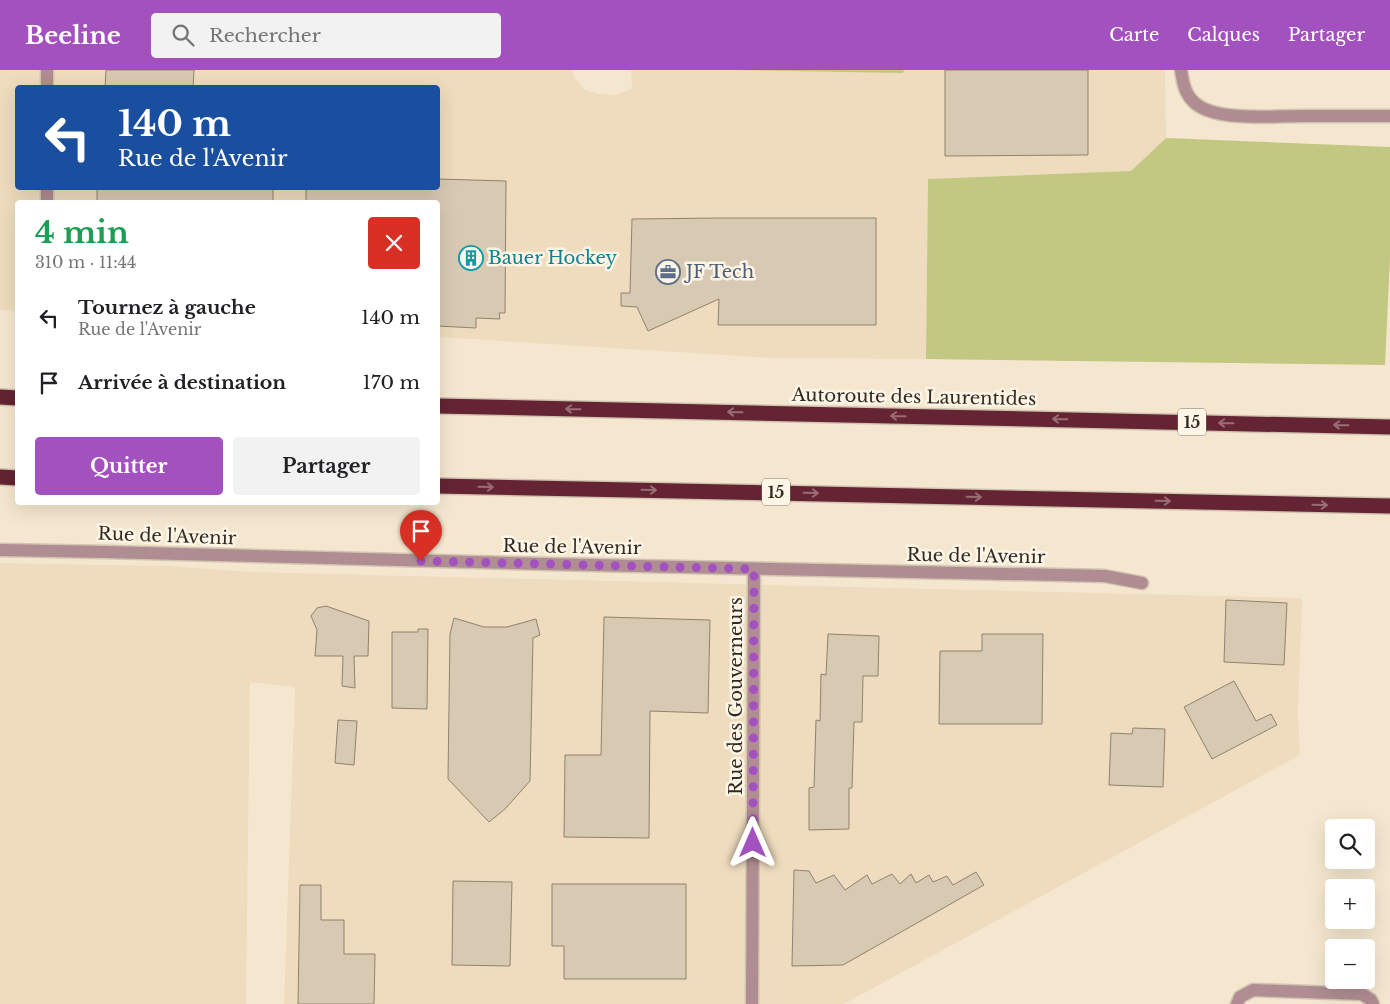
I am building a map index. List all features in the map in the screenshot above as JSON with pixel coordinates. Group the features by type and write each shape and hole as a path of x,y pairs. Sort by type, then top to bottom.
{"highway":[{"path":"0,397 15,398"},
{"name":"Autoroute des Laurentides","path":"440,406 1390,426"},
{"path":"0,477 15,478"},
{"name":"15","path":"440,486 1390,506"}],"street":[{"path":"47,85 48,70"},
{"path":"1181,70 1184,87 1190,97 1199,106 1220,114 1246,116 1390,116"},
{"name":"Rue de l'Avenir","path":"0,550 1105,576 1142,583"},
{"name":"Rue des Gouverneurs","path":"752,1004 754,569"},
{"path":"1237,1004 1240,997 1253,990 1362,994 1371,1000 1373,1004"}],"shaded area":[{"path":"0,70 573,70 573,75 584,90 614,95 632,89 631,70 1165,70 1166,138 1131,171 928,179 926,359 773,358 440,337 440,200 15,200 15,311 0,310"},
{"path":"0,563 168,566 251,572 1302,598 1298,712 1300,755 844,1004 284,1004 295,687 250,682 246,1004 0,1004"}],"green space":[{"path":"730,70 904,70 903,73"},
{"path":"1166,138 1390,147 1390,258 1385,365 926,359 928,179 1131,171"}],"building":[{"path":"106,70 194,70 193,85 105,85"},
{"path":"945,70 1088,70 1088,155 945,156"},
{"name":"Bauer Hockey","path":"440,179 506,181 505,313 499,313 500,319 476,318 476,328 440,326 440,200 306,200 306,190 440,190"},
{"path":"97,190 273,190 273,200 97,200"},
{"path":"876,218 876,325 718,325 719,299 648,331 637,307 621,306 621,293 630,293 632,219"},
{"path":"1226,600 1287,603 1284,665 1224,662"},
{"path":"326,606 369,621 368,656 354,656 355,688 342,686 343,656 315,656 317,630 311,616 317,608"},
{"path":"604,617 710,620 708,713 650,711 649,838 564,837 565,755 601,755"},
{"path":"454,618 484,627 507,627 536,619 540,635 533,638 530,781 505,809 489,822 448,779 450,634"},
{"path":"418,629 428,629 427,709 392,708 392,632 418,632"},
{"path":"828,634 879,636 878,676 863,676 862,722 854,722 852,788 849,788 849,829 809,830 809,788 814,787 816,720 820,721 821,674 826,675"},
{"path":"982,634 1043,634 1042,724 939,724 940,651 982,651"},
{"path":"1234,681 1256,721 1271,714 1277,725 1212,759 1184,707"},
{"path":"338,720 357,721 354,765 335,763"},
{"path":"1133,728 1165,729 1163,787 1109,785 1111,733 1132,734"},
{"path":"794,870 809,871 816,883 834,875 845,890 867,875 872,884 892,874 900,884 911,874 916,883 929,875 933,882 947,876 953,885 976,872 984,885 843,965 792,966"},
{"path":"453,881 512,882 510,966 452,965"},
{"path":"552,884 686,884 686,979 564,979 564,946 552,946"},
{"path":"300,885 321,885 321,920 344,920 344,954 375,954 374,1004 298,1004"}],"place":[{"name":"Bauer Hockey","path":"471,258"},
{"name":"JF Tech","path":"668,272"}],"route":[{"path":"421,561 754,569 753,843"}]}
